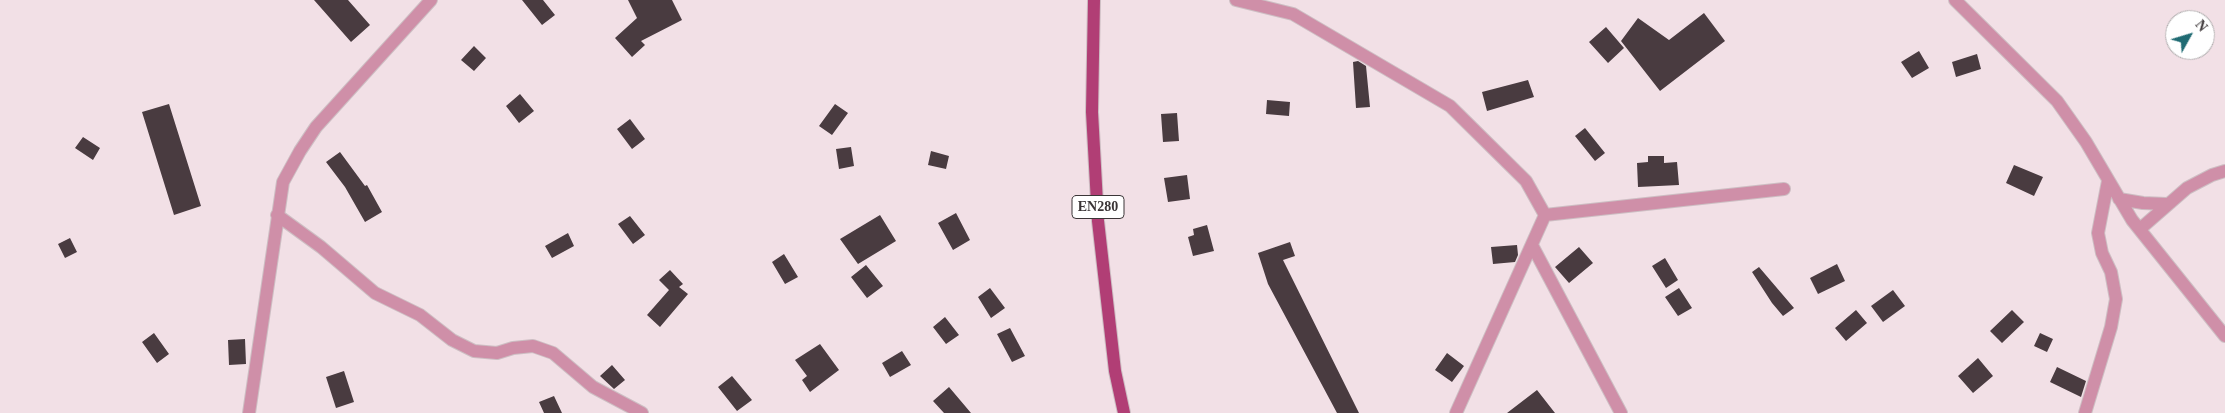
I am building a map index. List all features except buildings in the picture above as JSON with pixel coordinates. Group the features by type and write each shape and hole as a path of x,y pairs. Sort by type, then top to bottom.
{"main road":[{"name":"EN280","path":"1094,0 1092,112 1098,221 1115,371 1124,413"}],"street":[{"path":"249,413 282,182 316,127 431,0"},
{"path":"1236,0 1293,14 1450,106 1526,181 1546,215"},
{"path":"1955,0 2057,101 2086,142 2119,199 2140,229 2225,336"},
{"path":"2140,229 2187,188 2212,175 2225,171"},
{"path":"2085,413 2111,327 2116,299 2111,272 2102,253 2098,233 2108,181"},
{"path":"1546,215 1784,189"},
{"path":"2119,199 2167,204"},
{"path":"277,215 321,247 376,293 420,315 452,340 474,351 497,353 513,348 533,346 553,353 593,387 642,413"},
{"path":"1456,413 1546,215"},
{"path":"1533,247 1621,413"}]}
